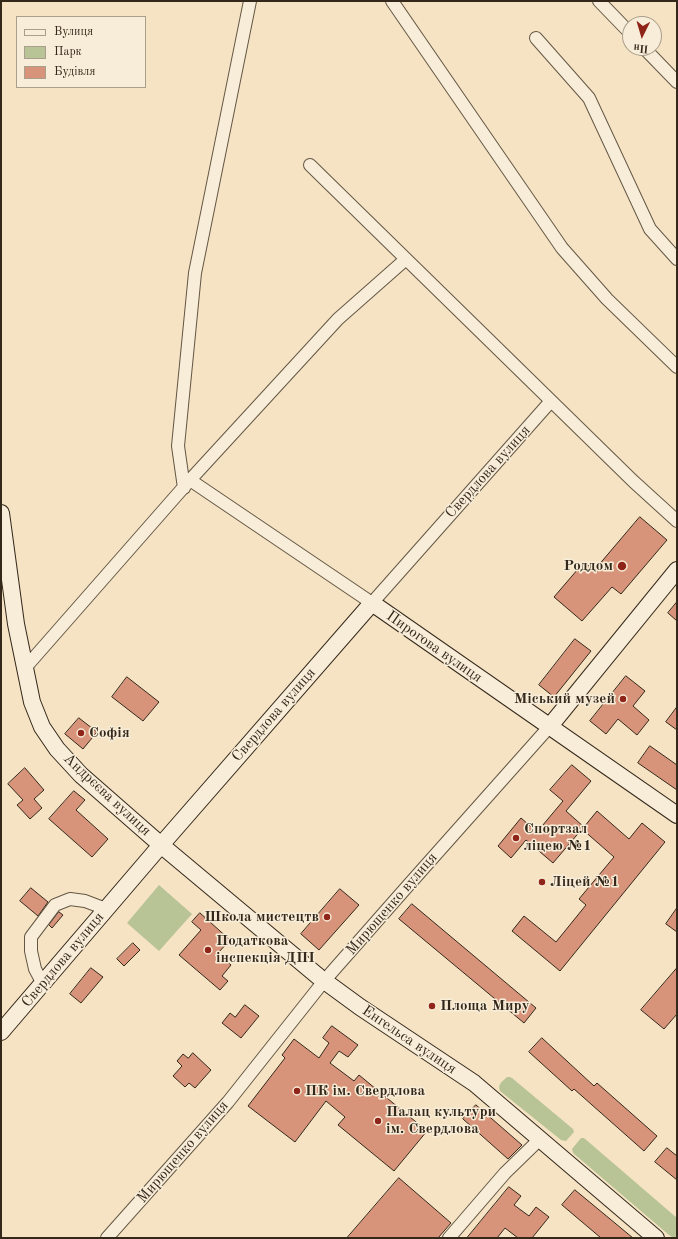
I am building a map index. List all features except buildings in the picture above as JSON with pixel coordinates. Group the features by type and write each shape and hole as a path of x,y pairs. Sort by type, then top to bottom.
{"street":[{"path":"187,484 178,446 194,273 250,1"},
{"path":"392,1 562,248 607,299 677,367"},
{"path":"599,1 622,25"},
{"path":"536,38 589,98 650,229 677,258"},
{"path":"652,56 677,82"},
{"path":"310,165 551,401 677,520"},
{"path":"25,668 187,484 338,319 406,259"},
{"name":"Свердлова вулиця","path":"1,1032 161,845 551,401"},
{"name":"Пирогова вулиця","path":"187,484 372,603 677,815"},
{"name":"Андрєєва вулиця","path":"1,512 16,624 32,702 42,727 57,749 81,775 161,845"},
{"name":"Мирющенко вулиця","path":"108,1238 228,1102 324,981 550,726 677,570"},
{"name":"Енгельса вулиця","path":"161,845 324,981 474,1083 656,1238"},
{"path":"43,984 35,969 31,951 31,937 55,905 70,899 85,901 106,910"},
{"path":"448,1238 506,1173 540,1139"}],"green space":[{"path":"159,885 192,914 159,951 127,923"},
{"path":"507,1077 512,1078 573,1129 574,1132 566,1141 561,1140 500,1091 499,1086"},
{"path":"581,1138 584,1138 677,1218 677,1235 675,1237 669,1235 573,1153 572,1149"}],"place":[{"name":"Роддом","path":"622,566"},
{"name":"Міський музей","path":"623,699"},
{"name":"Софія","path":"81,733"},
{"name":"Спортзал ліцею №1","path":"516,838"},
{"name":"Ліцей №1","path":"542,882"},
{"name":"Школа мистецтв","path":"327,917"},
{"name":"Податкова інспекція ДПІ","path":"208,950"},
{"name":"Площа Миру","path":"432,1006"},
{"name":"ПК ім. Свердлова","path":"297,1091"},
{"name":"Палац культури ім. Свердлова","path":"378,1121"}]}
